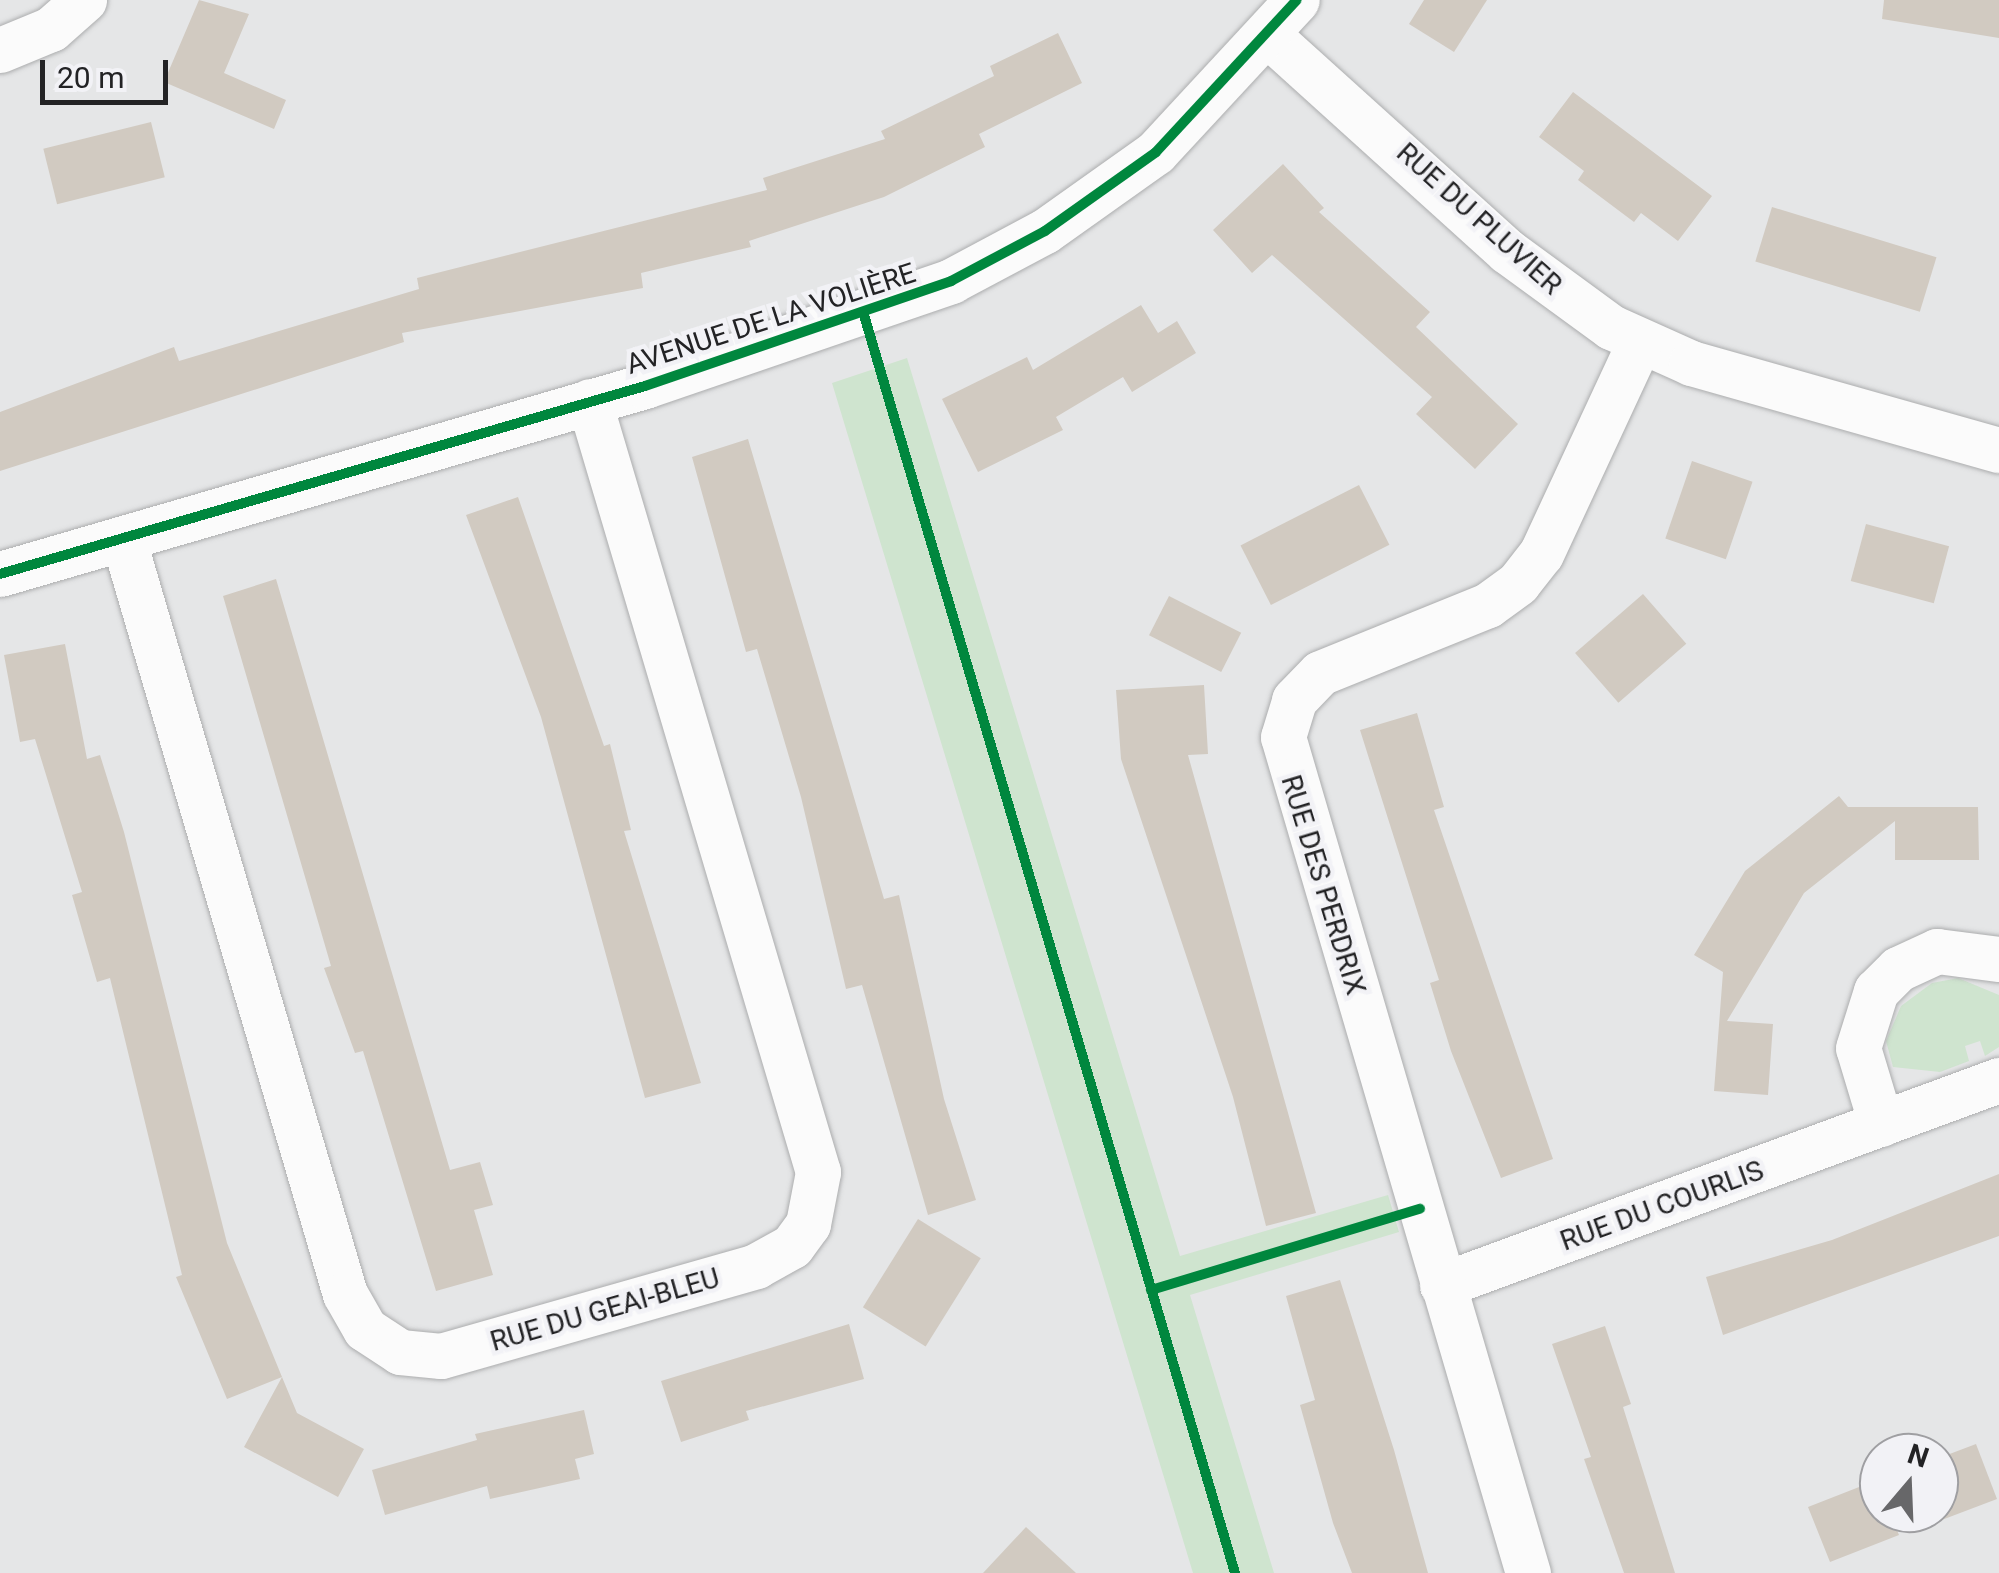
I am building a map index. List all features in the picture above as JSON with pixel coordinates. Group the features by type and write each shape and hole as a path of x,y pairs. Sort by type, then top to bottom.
{"street":[{"path":"0,50 51,29 84,0"},
{"name":"AVENUE DE LA VOLIÈRE","path":"0,574 590,402 864,315 1011,252 1156,152 1269,36 1297,0"},
{"name":"RUE DU PLUVIER","path":"1269,36 1520,261 1640,343 1999,450"},
{"name":"RUE DES PERDRIX","path":"1528,1573 1286,764 1284,724 1294,700 1320,674 1488,605 1518,583 1542,554 1640,343"},
{"name":"RUE DU GEAI-BLEU","path":"123,538 344,1294 365,1330 400,1352 441,1356 756,1266 792,1246 808,1224 818,1199 816,1158 590,402"},
{"path":"1880,1124 1858,1048 1876,990 1898,969 1937,951 1999,959"},
{"name":"RUE DU COURLIS","path":"1442,1284 1999,1080"}],"green space":[{"path":"907,358 1180,1256 1388,1195 1399,1232 1190,1295 1274,1573 1193,1573 832,383"},
{"path":"1958,978 1999,995 1999,1047 1985,1056 1980,1041 1965,1046 1969,1061 1940,1072 1893,1067 1886,1041 1901,1006 1932,983"}],"building":[{"path":"199,0 249,14 224,73 286,100 274,129 164,82"},
{"path":"1424,0 1487,0 1454,52 1409,24"},
{"path":"1884,0 1999,0 1999,38 1882,19"},
{"path":"1058,33 1082,83 979,134 985,147 884,197 749,241 751,247 641,273 643,288 402,333 404,342 0,471 0,412 174,347 179,361 419,289 417,278 767,190 763,178 885,139 881,131 994,76 990,66"},
{"path":"1573,92 1712,196 1678,241 1641,213 1634,222 1578,180 1584,171 1539,137"},
{"path":"151,122 165,177 57,204 43,149"},
{"path":"1283,164 1324,208 1319,212 1430,312 1416,327 1518,424 1475,469 1416,414 1432,397 1272,255 1252,273 1213,230"},
{"path":"1772,207 1936,257 1920,312 1755,262"},
{"path":"1141,305 1158,333 1177,321 1196,353 1132,392 1123,377 1056,417 1063,430 978,472 942,399 1027,357 1033,370"},
{"path":"748,439 884,899 899,895 944,1099 976,1200 928,1215 862,985 846,989 801,797 757,649 746,652 692,457"},
{"path":"1692,461 1753,482 1726,559 1665,539"},
{"path":"1359,485 1389,545 1271,605 1240,545"},
{"path":"518,497 604,746 610,744 631,830 624,831 701,1083 645,1098 541,717 466,515"},
{"path":"1866,524 1949,546 1934,603 1851,581"},
{"path":"276,579 450,1170 480,1162 493,1205 474,1210 493,1275 436,1291 363,1051 355,1053 324,968 331,966 223,596"},
{"path":"1643,594 1686,644 1618,703 1575,653"},
{"path":"1169,596 1241,633 1221,672 1149,635"},
{"path":"65,644 87,759 100,755 124,832 227,1243 282,1377 227,1399 176,1277 182,1275 110,978 97,982 72,895 82,892 35,739 20,742 4,655"},
{"path":"1204,685 1208,754 1188,755 1316,1213 1266,1226 1233,1097 1121,759 1116,690"},
{"path":"1417,713 1444,807 1434,810 1553,1159 1501,1178 1451,1051 1430,983 1439,980 1360,730"},
{"path":"1839,796 1848,807 1978,807 1979,860 1895,860 1895,821 1804,893 1727,1021 1773,1024 1768,1095 1714,1091 1723,972 1694,955 1745,871"},
{"path":"1999,1174 1999,1236 1723,1335 1706,1277 1832,1240"},
{"path":"918,1219 981,1258 926,1346 863,1307"},
{"path":"1340,1280 1428,1573 1352,1573 1333,1523 1300,1405 1315,1400 1286,1296"},
{"path":"849,1324 864,1379 746,1411 749,1420 681,1442 661,1381"},
{"path":"1605,1326 1631,1404 1623,1407 1675,1573 1624,1573 1584,1459 1591,1457 1552,1344"},
{"path":"282,1377 297,1413 364,1449 338,1497 244,1447"},
{"path":"584,1410 594,1454 575,1459 580,1479 490,1499 487,1486 385,1515 372,1470 477,1440 475,1434"},
{"path":"1976,1444 1997,1499 1959,1513 1959,1450"},
{"path":"1859,1487 1859,1533 1899,1535 1830,1562 1808,1507"},
{"path":"1026,1527 1076,1573 983,1573"}],"cycle path":[{"path":"0,574 645,386 951,281 1045,231 1156,152 1297,0"},
{"path":"864,315 1235,1573"},
{"path":"1151,1290 1420,1209"}]}
